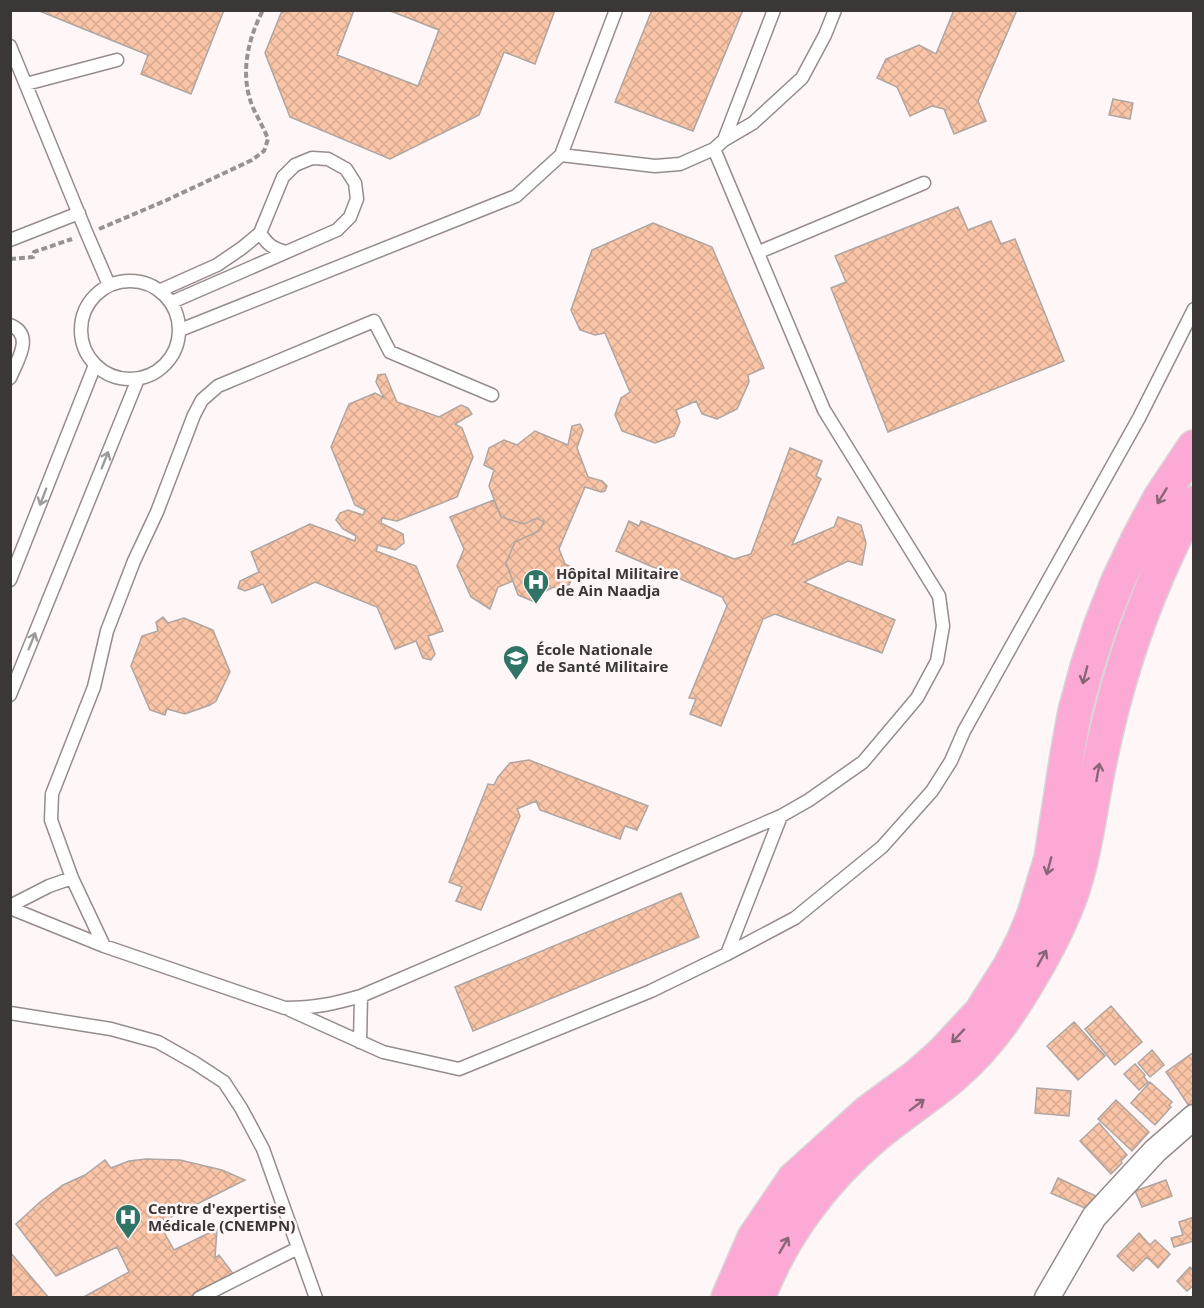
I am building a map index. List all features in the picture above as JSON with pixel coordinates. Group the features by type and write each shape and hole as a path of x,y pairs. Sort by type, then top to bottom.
{"highway":[{"path":"728,1298 754,1238 794,1179 868,1112 917,1076 942,1054 981,1012 1010,966 1034,914 1051,858 1075,711 1101,624 1138,539 1160,498 1194,447"},
{"path":"758,1298 777,1257 794,1228 831,1179 876,1136 954,1076 973,1057 1011,1010 1044,955 1070,897 1079,866 1099,762 1120,677 1150,594 1194,503"}],"street":[{"path":"1047,1298 1094,1217 1155,1151 1194,1117"}],"lane":[{"path":"180,330 516,196 561,155 616,10"},
{"path":"724,140 774,10"},
{"path":"561,155 656,166 680,164 714,149 724,140 753,123 802,78 825,35 835,10"},
{"path":"10,46 109,285"},
{"path":"26,84 117,60"},
{"path":"285,1008 309,1008 361,996 781,816 809,800 863,762 917,698 937,661 943,626 939,596 824,410 714,149"},
{"path":"161,290 217,265 260,233 283,177 295,165 312,158 328,159 346,170 355,183 357,199 350,217 337,230 172,302"},
{"path":"759,252 924,183"},
{"path":"10,240 79,213"},
{"path":"260,233 273,248 286,252"},
{"path":"128,280 144,282 161,290 172,302 180,330 175,351 164,366 138,379 120,378 104,372 95,365 85,350 81,332 82,319 88,303 95,294 109,285 128,280"},
{"path":"10,907 104,946 285,1008 383,1052 459,1069 651,991 727,954 795,918 882,847 932,790 951,761 964,731 1139,418 1194,309"},
{"path":"104,946 72,879 51,820 52,794 94,687 107,630 202,400 218,386 374,321 390,352 492,395"},
{"path":"10,325 15,326 22,334 24,344 10,378"},
{"path":"10,580 95,365"},
{"path":"10,695 138,379"},
{"path":"727,954 781,816"},
{"path":"10,907 49,886 72,879"},
{"path":"360,1042 361,996"},
{"path":"10,1012 111,1029 158,1042 195,1062 224,1082 263,1149 316,1298"},
{"path":"199,1298 298,1248"}],"path":[{"path":"10,259 33,257 34,252 87,234 167,200 252,160 264,151 268,139 253,108 245,81 247,55 263,10"}],"building":[{"path":"37,10 224,10 191,94 141,74 148,55"},
{"path":"289,10 354,10 337,55 418,86 439,30 388,10 555,10 535,64 504,52 479,115 390,159 290,117 265,53 281,13"},
{"path":"652,10 743,10 693,131 615,102"},
{"path":"954,10 1017,10 978,101 986,121 954,134 944,109 932,106 910,116 897,87 877,78 886,59 919,45 936,54"},
{"path":"1113,99 1133,103 1130,119 1109,115"},
{"path":"958,207 968,230 991,221 1001,244 1015,239 1064,361 888,432 831,288 846,282 835,256"},
{"path":"653,223 712,247 764,368 748,375 749,382 737,409 717,419 702,414 696,401 676,410 680,422 674,436 655,443 622,431 615,415 621,398 630,392 605,333 595,335 580,330 571,310 592,250"},
{"path":"385,374 397,402 439,417 461,405 468,408 472,414 455,424 462,428 473,457 457,497 397,521 382,518 381,523 403,534 404,543 395,550 378,545 376,551 416,566 443,631 428,636 435,654 431,660 423,658 416,641 395,649 377,607 315,582 272,603 263,584 245,591 238,588 240,581 259,572 251,552 310,524 355,541 356,536 343,529 336,520 340,513 348,510 363,515 365,510 355,505 331,447 349,404 375,393 384,398 376,382 378,375"},
{"path":"580,424 583,430 577,448 588,477 602,481 607,486 605,491 601,492 585,487 559,549 565,564 576,569 566,592 554,587 541,593 537,603 518,595 506,563 515,542 539,531 544,522 537,518 524,524 501,517 489,486 494,470 484,465 489,448 504,440 517,445 535,431 568,445 572,426"},
{"path":"790,448 822,461 816,476 821,479 792,545 834,527 838,517 861,525 866,543 862,565 848,561 804,582 895,620 882,653 775,614 763,619 721,726 690,714 696,699 689,698 727,606 722,597 616,551 629,521 639,526 641,521 734,559 751,554"},
{"path":"494,500 501,517 524,524 537,518 544,522 539,531 515,542 506,563 513,581 498,587 490,609 471,597 457,566 464,549 450,517"},
{"path":"163,617 168,623 184,618 213,630 230,672 216,701 210,705 185,714 167,709 165,715 150,710 131,666 142,636 158,631 156,622"},
{"path":"529,760 648,806 637,830 625,826 620,839 540,810 536,801 517,809 520,816 481,910 456,901 462,887 449,882 488,784 494,785 510,763"},
{"path":"681,893 699,937 473,1031 455,987"},
{"path":"1111,1006 1142,1042 1115,1065 1085,1029"},
{"path":"1074,1022 1105,1056 1078,1080 1047,1046"},
{"path":"1152,1050 1164,1065 1150,1077 1138,1063"},
{"path":"1194,1052 1194,1103 1189,1106 1166,1072"},
{"path":"1135,1064 1148,1082 1139,1090 1124,1074"},
{"path":"1150,1082 1172,1102 1169,1105 1171,1107 1155,1125 1131,1103"},
{"path":"1037,1088 1071,1091 1069,1116 1035,1113"},
{"path":"1116,1100 1149,1132 1132,1151 1098,1119"},
{"path":"1099,1123 1127,1155 1111,1174 1080,1141"},
{"path":"105,1160 111,1168 129,1161 180,1160 222,1170 245,1180 159,1223 174,1250 217,1229 215,1258 219,1255 234,1275 189,1298 82,1298 129,1272 117,1247 56,1276 16,1224 63,1185 85,1175"},
{"path":"1058,1178 1102,1199 1096,1213 1051,1193"},
{"path":"1166,1180 1172,1196 1142,1207 1135,1191"},
{"path":"1194,1217 1194,1241 1174,1247 1171,1238 1183,1235 1179,1222"},
{"path":"1139,1233 1150,1245 1155,1240 1170,1254 1158,1268 1147,1257 1133,1271 1117,1256"},
{"path":"10,1252 49,1298 10,1298"},
{"path":"1190,1267 1194,1271 1194,1285 1187,1291 1177,1281"}],"place":[{"name":"Hôpital Militaire de Ain Naadja","path":"536,605"},
{"name":"École Nationale de Santé Militaire","path":"516,681"},
{"name":"Centre d'expertise Médicale (CNEMPN)","path":"128,1240"}]}
